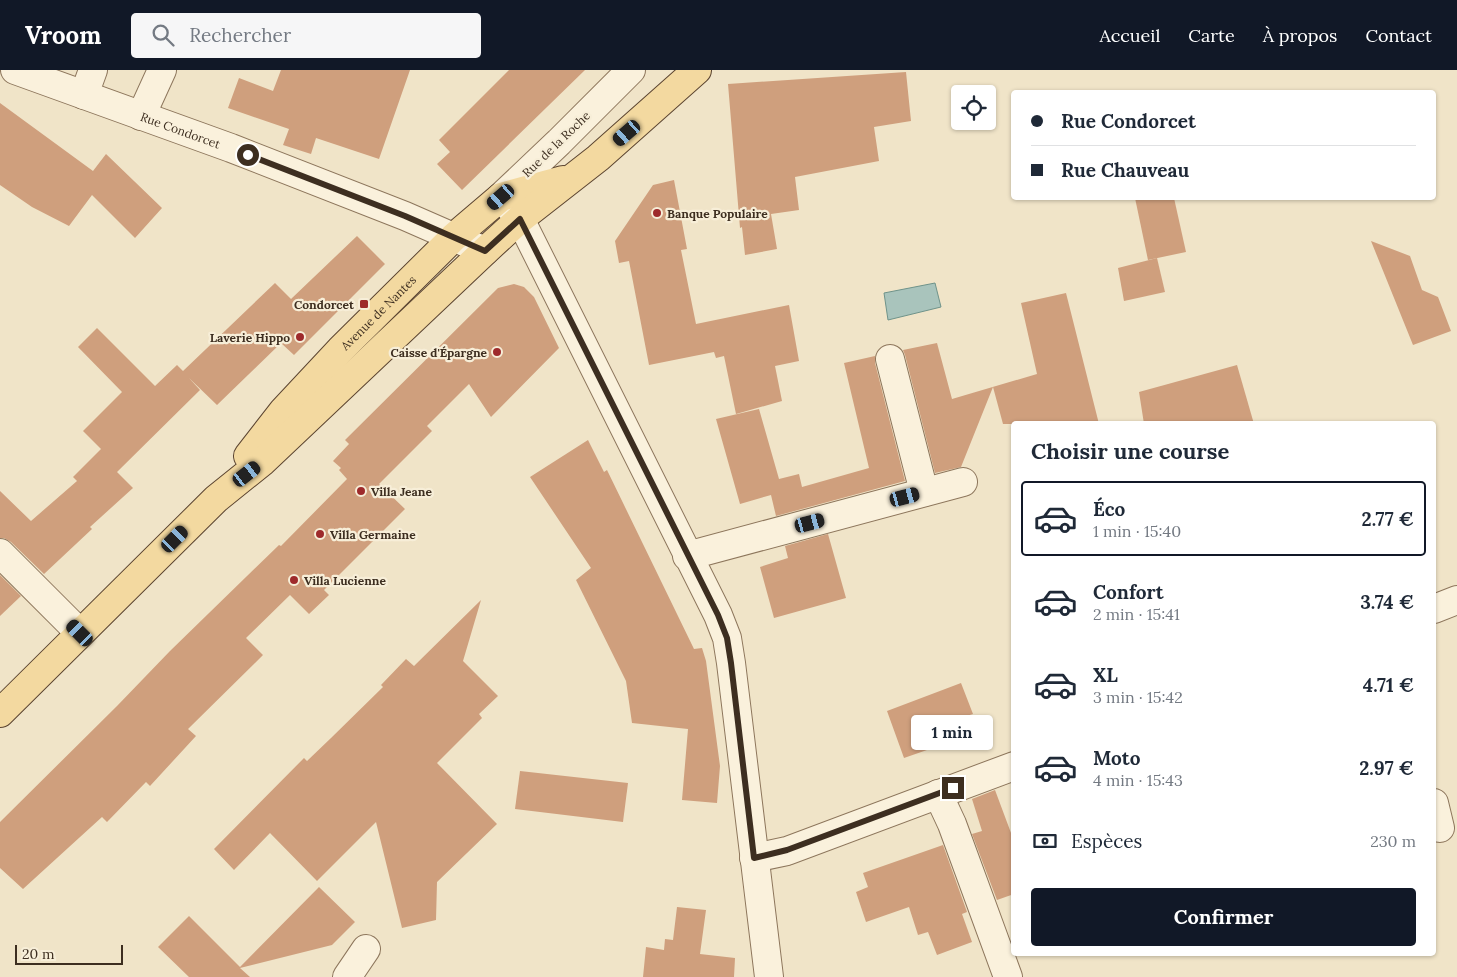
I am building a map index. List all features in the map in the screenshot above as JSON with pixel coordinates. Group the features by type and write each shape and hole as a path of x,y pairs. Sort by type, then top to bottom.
{"main road":[{"name":"Avenue de Nantes","path":"0,713 216,499 262,462 485,251 520,219 577,176 698,70"},
{"name":"Avenue de Nantes","path":"216,499 283,411 340,350 454,237 501,197 577,176"}],"street":[{"name":"Rue Condorcet","path":"15,70 88,82 141,116 366,200 485,251"},
{"path":"141,116 162,70"},
{"name":"Rue de la Roche","path":"501,197 631,70"},
{"path":"501,197 520,219 718,615 727,638 770,977"},
{"path":"890,359 924,492"},
{"path":"687,556 963,482"},
{"path":"0,553 80,633"},
{"path":"1436,608 1457,600"},
{"path":"754,858 787,850 1011,767"},
{"path":"938,794 952,824 1008,977"},
{"path":"347,977 366,949"}],"water":[{"path":"935,283 941,307 888,320 884,293"}],"building":[{"path":"281,70 410,70 379,159 316,138 311,154 283,145 289,129 228,108 239,78 273,91"},
{"path":"509,70 585,70 462,190 437,164 450,152 439,140"},
{"path":"906,72 911,121 874,127 879,161 795,177 799,210 771,214 777,249 745,255 742,227 740,228 728,84"},
{"path":"0,103 93,171 106,154 162,208 135,238 92,195 69,226 32,207 0,185"},
{"path":"674,180 687,249 681,250 696,324 789,305 799,361 775,366 782,401 736,414 724,356 716,358 714,352 649,365 629,261 619,263 615,241 653,185"},
{"path":"1135,200 1174,200 1186,252 1148,260"},
{"path":"357,236 385,264 294,355 281,343 217,405 189,378 200,390 117,472 133,488 90,527 92,529 44,574 11,542 0,538 0,491 31,521 77,481 73,477 101,449 83,431 122,392 78,347 97,328 155,386 177,365 183,371 275,283 291,299"},
{"path":"1371,241 1410,256 1422,290 1438,297 1451,331 1413,345"},
{"path":"1157,258 1165,292 1124,301 1118,268"},
{"path":"514,284 524,287 534,297 559,348 491,417 469,384 427,426 432,431 379,484 405,509 324,590 329,595 309,614 290,595 246,638 263,655 188,729 196,736 150,786 146,782 107,822 102,817 23,889 0,868 0,822 170,651 279,545 281,546 347,479 339,470 341,468 333,461 349,444 345,440 498,288"},
{"path":"1066,293 1098,421 1011,421 1011,424 1003,424 993,387 961,467 935,473 903,350 937,343 952,399 1037,374 1021,303"},
{"path":"875,356 875,363 905,481 776,516 771,495 740,504 716,419 759,409 779,479 799,474 802,487 869,468 844,363"},
{"path":"1237,365 1253,421 1144,421 1139,392"},
{"path":"588,440 604,472 607,470 694,649 702,648 706,661 720,766 717,803 682,800 688,729 632,723 626,681 576,580 591,568 530,477"},
{"path":"828,534 846,598 774,618 760,567 788,558 785,546"},
{"path":"0,575 21,596 0,616"},
{"path":"481,600 463,661 498,696 479,714 482,718 437,763 497,824 437,882 436,920 402,928 376,822 317,881 270,833 234,870 214,849 304,758 307,761 383,687 381,685 406,659 414,666"},
{"path":"961,683 973,714 963,717 970,735 904,758 887,711"},
{"path":"520,771 628,783 623,822 515,809"},
{"path":"995,790 1011,833 1011,895 997,900 972,834 982,831 972,799"},
{"path":"943,845 967,912 962,914 972,942 937,955 928,932 918,935 909,907 866,922 856,892 868,887 863,873"},
{"path":"319,887 355,922 332,945 240,968 250,977 189,977 158,947 189,916 240,967"},
{"path":"677,907 706,910 700,954 735,958 734,977 643,977 646,947 664,950 665,939 673,940"}],"place":[{"name":"Banque Populaire","path":"657,213"},
{"name":"Condorcet","path":"364,304"},
{"name":"Laverie Hippo","path":"300,337"},
{"name":"Caisse d'Épargne","path":"497,352"},
{"name":"Villa Jeane","path":"361,491"},
{"name":"Villa Germaine","path":"320,534"},
{"name":"Villa Lucienne","path":"294,580"}],"route":[{"path":"248,155 405,216 485,251 520,219 718,615 727,638 754,858 787,850 953,788"}]}
